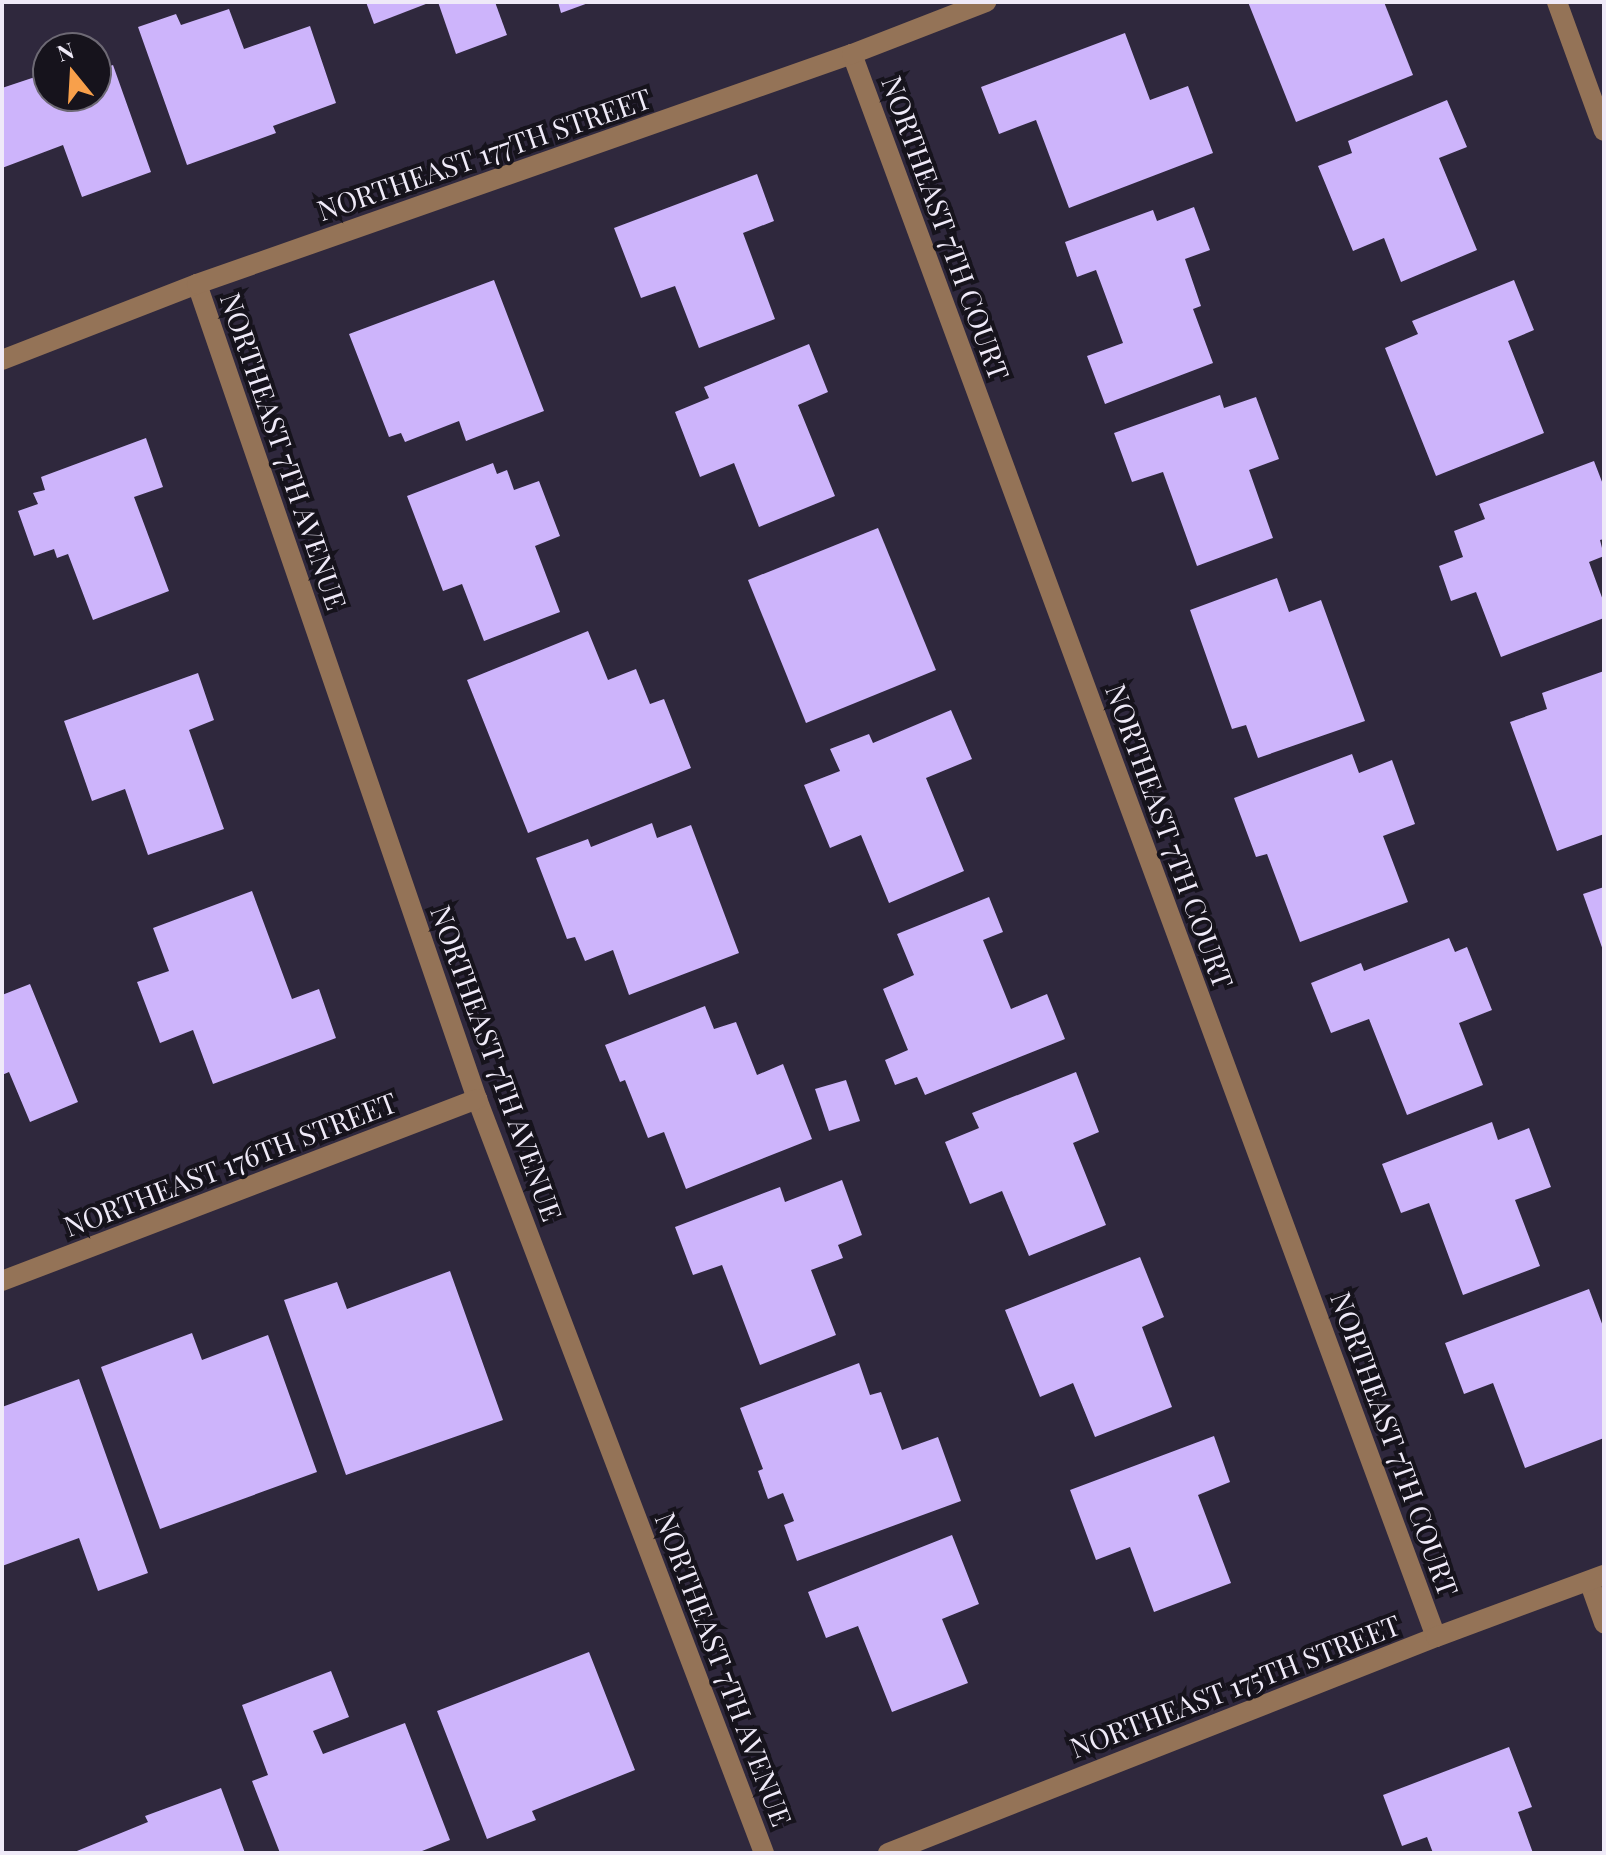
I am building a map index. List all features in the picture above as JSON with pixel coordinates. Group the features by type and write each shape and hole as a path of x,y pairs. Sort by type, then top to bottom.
{"street":[{"name":"NORTHEAST 177TH STREET","path":"2,360 197,284 852,54 986,2"},
{"path":"1557,2 1604,131"},
{"name":"NORTHEAST 7TH COURT","path":"852,54 1436,1637"},
{"name":"NORTHEAST 7TH AVENUE","path":"197,284 477,1099 764,1853"},
{"name":"NORTHEAST 176TH STREET","path":"2,1281 477,1099"},
{"path":"1596,1578 1604,1623"},
{"name":"NORTHEAST 175TH STREET","path":"888,1853 1436,1637 1596,1578"}],"building":[{"path":"366,2 431,2 374,24"},
{"path":"438,2 495,2 507,35 456,54"},
{"path":"558,2 591,2 561,13"},
{"path":"1248,2 1384,2 1413,75 1296,122"},
{"path":"229,9 244,49 310,26 336,103 273,126 276,133 187,165 138,27 176,14 181,25"},
{"path":"1125,33 1150,100 1188,86 1213,153 1069,208 1036,120 999,134 981,87"},
{"path":"112,65 151,172 82,197 63,145 2,168 2,88 32,78 32,112 112,112"},
{"path":"1447,100 1467,147 1439,158 1477,250 1401,282 1384,238 1353,251 1318,166 1352,153 1348,141"},
{"path":"757,174 774,221 743,233 775,319 699,348 675,286 641,298 614,228"},
{"path":"1194,207 1210,250 1185,259 1201,306 1193,309 1213,363 1105,404 1087,356 1123,343 1096,270 1077,277 1065,242 1153,210 1157,221"},
{"path":"494,280 544,411 466,441 459,421 405,442 401,433 389,437 349,334"},
{"path":"1514,280 1534,330 1508,341 1544,433 1436,476 1385,348 1418,334 1412,321"},
{"path":"809,344 828,392 798,405 835,496 759,527 734,463 700,477 675,412 709,398 704,387"},
{"path":"1220,395 1224,408 1256,397 1279,459 1249,470 1273,538 1197,566 1163,472 1132,482 1114,433"},
{"path":"146,438 163,487 134,497 169,591 93,620 68,554 57,558 54,549 34,556 18,511 38,504 33,493 45,490 41,477"},
{"path":"1594,461 1604,487 1604,539 1600,540 1604,556 1589,562 1604,603 1604,618 1501,657 1476,592 1451,601 1439,566 1463,557 1454,531 1485,519 1479,504"},
{"path":"493,463 497,474 507,470 514,490 539,481 560,536 535,546 560,612 484,641 462,584 443,591 407,496"},
{"path":"878,528 936,670 806,723 748,580"},
{"path":"1277,578 1289,612 1321,600 1365,721 1258,758 1246,725 1232,729 1190,610"},
{"path":"588,631 608,680 636,669 650,704 664,699 691,768 528,833 467,680"},
{"path":"1604,671 1604,834 1557,851 1510,722 1547,709 1542,693"},
{"path":"198,673 214,720 189,730 224,829 148,855 125,789 92,801 64,721"},
{"path":"951,710 972,759 926,778 964,871 889,903 861,835 830,848 804,785 840,771 830,749 869,734 873,743"},
{"path":"1352,754 1359,773 1392,760 1415,824 1383,836 1408,902 1300,942 1267,854 1256,857 1234,798"},
{"path":"652,823 657,838 691,825 739,953 629,995 613,950 585,961 575,937 567,939 536,858 588,839 591,847"},
{"path":"1604,887 1604,953 1583,894"},
{"path":"252,891 292,999 319,989 336,1038 213,1084 193,1030 160,1043 137,982 169,971 153,928"},
{"path":"989,897 1003,932 983,940 1011,1009 1047,994 1065,1039 925,1095 917,1077 895,1085 885,1060 908,1050 883,989 914,975 897,934"},
{"path":"1449,938 1455,952 1467,947 1492,1010 1459,1023 1483,1085 1407,1115 1369,1019 1331,1033 1311,983 1361,963 1364,971"},
{"path":"30,984 78,1102 30,1122 9,1072 2,1075 2,995"},
{"path":"705,1006 714,1029 736,1022 757,1075 783,1064 812,1139 686,1189 664,1132 648,1138 625,1080 620,1082 605,1045"},
{"path":"1076,1072 1099,1132 1073,1143 1106,1225 1029,1256 1002,1191 970,1204 945,1142 979,1128 972,1113"},
{"path":"846,1080 860,1121 829,1131 815,1089"},
{"path":"1492,1122 1498,1140 1529,1128 1551,1187 1515,1200 1540,1266 1463,1295 1429,1203 1401,1213 1382,1164"},
{"path":"842,1180 862,1235 838,1245 843,1258 811,1270 836,1335 760,1365 722,1265 693,1275 675,1227 780,1187 785,1202"},
{"path":"1140,1257 1164,1317 1142,1327 1172,1407 1095,1437 1073,1383 1040,1397 1005,1310"},
{"path":"450,1271 503,1420 346,1475 284,1300 337,1282 347,1309"},
{"path":"1589,1289 1604,1329 1604,1438 1525,1468 1493,1383 1464,1394 1445,1343"},
{"path":"192,1333 202,1360 268,1335 317,1472 160,1529 101,1367"},
{"path":"859,1363 870,1395 881,1392 902,1450 938,1437 961,1501 797,1561 784,1525 794,1521 783,1493 768,1499 758,1471 763,1469 740,1408"},
{"path":"79,1379 148,1573 98,1591 79,1538 2,1566 2,1407"},
{"path":"1214,1436 1230,1482 1198,1495 1231,1583 1154,1612 1130,1547 1096,1560 1070,1490"},
{"path":"952,1535 979,1604 942,1619 968,1683 892,1712 858,1626 826,1638 808,1592"},
{"path":"589,1652 635,1770 532,1811 536,1820 487,1839 437,1711"},
{"path":"331,1671 349,1717 313,1731 323,1754 405,1723 450,1840 417,1853 280,1853 252,1781 268,1775 242,1705"},
{"path":"1509,1747 1532,1807 1518,1812 1533,1853 1433,1853 1427,1837 1402,1846 1383,1795"},
{"path":"221,1788 245,1853 72,1853 148,1822 145,1816"}]}
